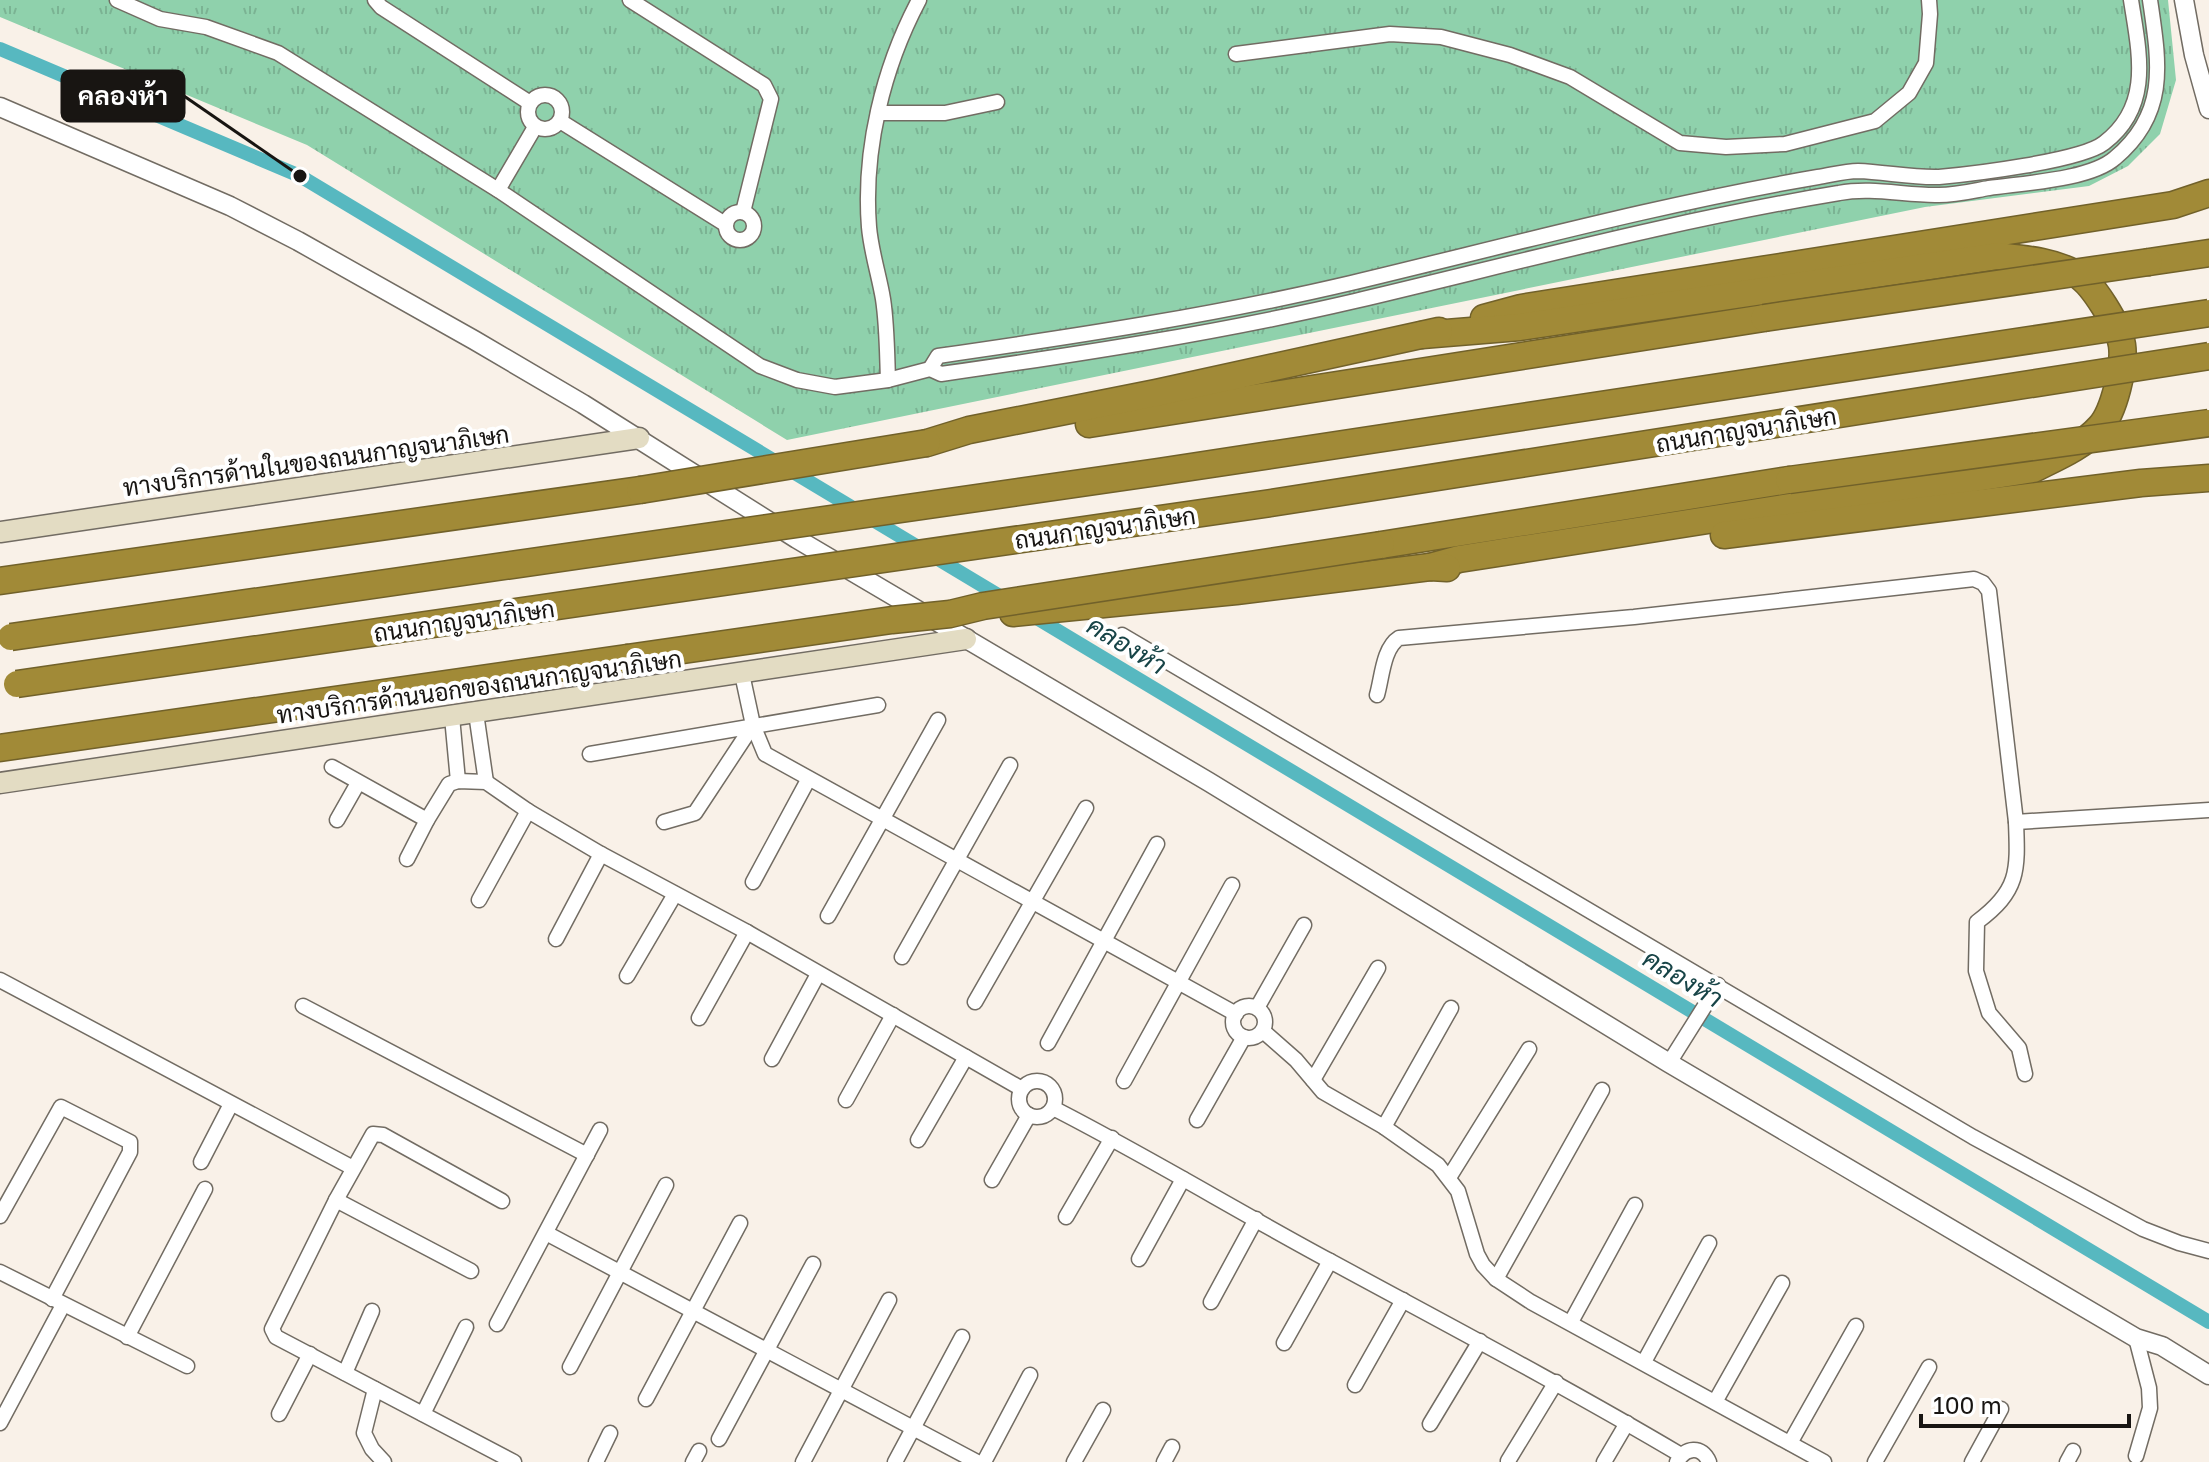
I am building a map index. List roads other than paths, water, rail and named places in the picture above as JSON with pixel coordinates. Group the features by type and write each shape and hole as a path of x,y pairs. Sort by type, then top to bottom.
{"highway":[{"path":"1157,403 1521,308 2173,205 2209,193"},
{"path":"0,581 688,483 927,443 969,430 2209,253"},
{"path":"0,748 892,620 950,614 996,615 1236,591 1430,567 1459,559 2033,469 2072,450 2103,425 2119,386 2122,344 2105,307 2078,274 2040,261 1998,256 1520,327 1422,335"},
{"name":"ถนนกาญจนาภิเษก","path":"5,638 1158,472 2209,313"},
{"name":"ถนนกาญจนาภิเษก","path":"9,685 1271,503 2209,356"},
{"path":"950,614 983,606 1789,480 2209,423"},
{"path":"1430,567 1459,568 1524,561 2141,483 2209,478"}],"main road":[{"name":"ทางบริการด้านในของถนนกาญจนาภิเษก","path":"0,532 639,438"},
{"name":"ทางบริการด้านนอกของถนนกาญจนาภิเษก","path":"0,783 966,639"}],"street":[{"path":"117,0 160,19 206,27 278,53 498,190 760,366 797,380 835,387 888,380 930,369 941,374 1131,347 1352,302 1635,232 1788,201 1856,190 1938,196 2074,176 2113,160 2140,132 2156,100 2159,60 2150,0"},
{"path":"375,0 381,7 530,103"},
{"path":"630,0 764,85 771,99 743,212"},
{"path":"888,380 884,302 869,228 869,169 878,113 897,45 919,0"},
{"path":"1236,54 1390,34 1441,37 1510,55 1570,77 1680,143 1726,147 1785,144 1875,121 1909,93 1926,63 1929,0"},
{"path":"930,369 938,356 1128,328 1348,283 1631,214 1785,183 1855,171 1937,177 2069,158 2103,144 2124,121 2138,95 2140,61 2131,0"},
{"path":"2184,0 2194,55 2209,109"},
{"path":"541,95 554,97 562,108 560,121 549,129 535,127 528,116 530,103 541,95"},
{"path":"878,113 945,113 997,102"},
{"path":"0,107 230,206 474,340 639,438 797,539 2136,1338 2162,1346 2209,1375"},
{"path":"560,121 725,224"},
{"path":"498,190 535,127"},
{"path":"1785,183 1788,201"},
{"path":"743,212 752,218 754,229 748,239 737,241 727,235 725,224 731,214 743,212"},
{"path":"1476,251 1481,270"},
{"path":"1377,695 1389,650 1399,638 1634,617 1974,579 1983,583 1989,591 2017,852 2014,879 2007,896 1977,922 1976,971 1989,1013 2019,1048 2025,1074"},
{"path":"1122,635 1314,750 1454,829 1714,990 2026,1167 2143,1229 2209,1251"},
{"path":"742,674 753,725 765,754 1236,1014"},
{"path":"590,754 878,705"},
{"path":"476,713 486,782"},
{"path":"452,717 458,781"},
{"path":"828,916 938,720"},
{"path":"664,822 695,813 753,725"},
{"path":"902,957 1010,765"},
{"path":"332,767 427,820"},
{"path":"753,882 808,780"},
{"path":"407,859 446,787 458,781 486,782 601,854 747,932 1022,1089"},
{"path":"337,820 358,783"},
{"path":"975,1002 1086,808"},
{"path":"2016,822 2209,810"},
{"path":"479,900 528,811"},
{"path":"1048,1043 1157,844"},
{"path":"556,939 601,854"},
{"path":"1124,1081 1232,885"},
{"path":"627,976 675,894"},
{"path":"1257,1008 1304,925"},
{"path":"699,1018 747,932"},
{"path":"1313,1080 1378,968"},
{"path":"772,1059 818,974"},
{"path":"1,982 353,1168"},
{"path":"1671,1060 1714,990"},
{"path":"303,1006 587,1155"},
{"path":"1245,1007 1257,1008 1265,1019 1263,1031 1251,1038 1244,1037 1234,1028 1236,1014 1245,1007"},
{"path":"1384,1127 1451,1008"},
{"path":"846,1100 893,1015"},
{"path":"1263,1031 1296,1060 1333,1100 1384,1127 1450,1176 1458,1191 1477,1254 1496,1279 1531,1302 1824,1462"},
{"path":"1197,1120 1244,1037"},
{"path":"1450,1176 1529,1049"},
{"path":"918,1140 966,1057"},
{"path":"1031,1082 1048,1084 1054,1093 1053,1108 1043,1116 1029,1115 1020,1105 1022,1089 1031,1082"},
{"path":"1496,1279 1602,1090"},
{"path":"201,1162 231,1104"},
{"path":"0,1216 61,1107 130,1142 130,1152 0,1423"},
{"path":"1053,1108 1556,1382 1627,1423 1679,1458 1689,1450 1699,1450 1709,1462"},
{"path":"992,1180 1029,1115"},
{"path":"497,1324 600,1130"},
{"path":"502,1201 378,1134 370,1137 272,1329 276,1337 514,1462"},
{"path":"1066,1217 1112,1138"},
{"path":"1139,1259 1183,1179"},
{"path":"570,1367 666,1185"},
{"path":"127,1337 205,1189"},
{"path":"336,1200 471,1271"},
{"path":"1571,1322 1635,1205"},
{"path":"1211,1302 1256,1219"},
{"path":"646,1399 740,1223"},
{"path":"546,1233 977,1462"},
{"path":"1644,1362 1709,1243"},
{"path":"1284,1343 1330,1261"},
{"path":"719,1439 813,1264"},
{"path":"0,1272 187,1366"},
{"path":"1715,1402 1782,1283"},
{"path":"803,1462 889,1300"},
{"path":"1355,1385 1403,1300"},
{"path":"345,1373 372,1311"},
{"path":"1790,1443 1856,1326"},
{"path":"423,1414 466,1327"},
{"path":"895,1462 962,1337"},
{"path":"2136,1338 2149,1388 2150,1408 2136,1456"},
{"path":"1430,1424 1480,1341"},
{"path":"279,1414 310,1354"},
{"path":"1875,1462 1929,1367"},
{"path":"984,1462 1030,1375"},
{"path":"1508,1461 1556,1382"},
{"path":"375,1389 364,1433 372,1449 384,1462"},
{"path":"1972,1462 2001,1409"},
{"path":"1074,1462 1103,1410"},
{"path":"1604,1462 1627,1423"},
{"path":"596,1462 610,1433"},
{"path":"1164,1462 1172,1447"}],"waterway":[{"name":"คลองห้า","path":"0,49 300,176 1008,601"},
{"name":"คลองห้า","path":"1030,614 2209,1322"}],"place":[{"name":"คลองห้า","path":"300,176"}]}
